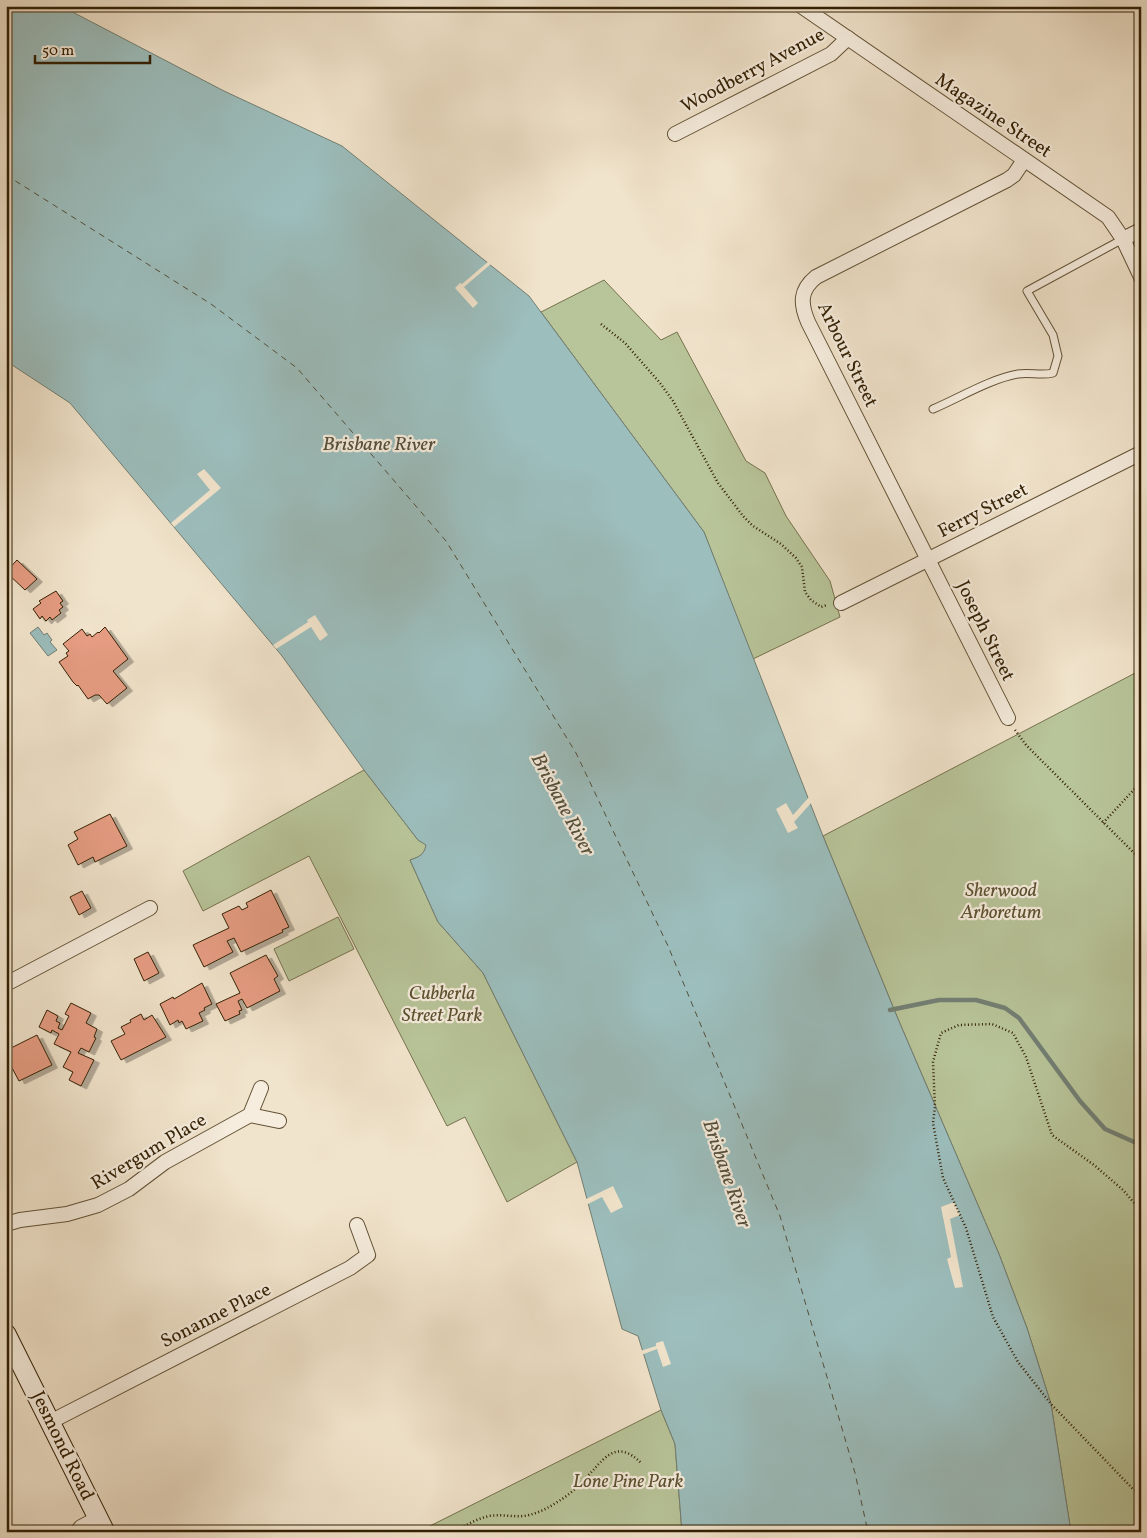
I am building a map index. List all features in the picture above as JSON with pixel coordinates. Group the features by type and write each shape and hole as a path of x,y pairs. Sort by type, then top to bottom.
{"street":[{"name":"Magazine Street","path":"800,6 1108,217 1115,225 1141,277"},
{"name":"Woodberry Avenue","path":"675,134 831,54 848,38"},
{"name":"Arbour Street","path":"928,560 808,322 803,311 802,297 809,283 816,277 1007,180 1014,175 1024,160"},
{"path":"1123,240 1141,230"},
{"name":"Ferry Street","path":"841,603 1141,452"},
{"name":"Joseph Street","path":"928,560 1008,718"},
{"path":"6,984 150,908"},
{"path":"261,1088 250,1115 279,1121"},
{"name":"Rivergum Place","path":"6,1224 20,1220 68,1214 98,1205 129,1189 164,1162 250,1115"},
{"name":"Sonanne Place","path":"50,1422 350,1268 368,1255 357,1225"},
{"name":"Jesmond Road","path":"6,1334 101,1525"},
{"path":"77,1532 81,1527 101,1525"}],"lane":[{"path":"934,409 995,381 1011,376 1053,373 1058,356 1053,335 1027,291 1123,240"}],"path":[{"path":"601,324 625,343 660,383 673,401 718,483 743,516 753,526 782,544 796,558 802,567 805,592 808,598 821,607 832,603 841,603"},
{"path":"1008,718 1026,746 1141,860"},
{"path":"1103,823 1141,782"},
{"path":"1141,1211 1123,1190 1094,1164 1052,1134 1026,1057 1013,1033 992,1024 959,1025 941,1033 933,1062 935,1107 933,1123 943,1178 966,1228 993,1317 1018,1362 1051,1404 1132,1488 1141,1492"},
{"path":"455,1532 472,1521 490,1516 524,1516 546,1510 565,1498 582,1483 608,1454 618,1451 626,1452 642,1464"}],"green space":[{"path":"604,280 661,340 677,332 746,461 765,473 786,516 830,581 840,617 753,659 704,532 541,312"},
{"name":"Sherwood Arboretum","path":"1141,670 1141,1532 1071,1532 1051,1404 1027,1328 999,1254 898,1019 823,836"},
{"name":"Cubberla Street Park","path":"364,770 418,840 427,845 421,855 410,860 438,922 483,973 577,1162 507,1202 465,1117 447,1126 309,856 203,911 183,871"},
{"path":"338,917 354,949 289,981 274,949"},
{"name":"Lone Pine Park","path":"661,1410 675,1444 682,1532 418,1532"}],"water":[{"name":"Brisbane River","path":"6,6 61,6 224,91 342,146 529,296 704,532 823,836 898,1019 999,1254 1027,1328 1051,1404 1071,1532 682,1532 675,1444 661,1410 638,1336 622,1329 577,1162 483,973 438,922 410,860 421,855 426,845 418,840 364,770 282,656 70,403 6,361"},
{"path":"38,627 44,635 47,633 52,640 50,642 57,650 48,656 30,633"}],"pier":[{"path":"489,261 492,263 464,287 478,303 473,308 455,288"},
{"path":"204,469 221,488 174,527 171,523 210,490 197,474"},
{"path":"315,615 328,635 320,641 311,627 276,649 273,645 308,622 307,620"},
{"path":"810,796 812,802 794,822 798,828 788,833 776,809 786,803 793,815"},
{"path":"613,1186 623,1207 611,1213 602,1197 586,1205 584,1200"},
{"path":"954,1202 960,1215 950,1219 963,1287 955,1288 947,1259 951,1257 941,1207"},
{"path":"663,1341 671,1364 663,1367 657,1349 641,1355 640,1351 656,1346 656,1343"}],"building":[{"path":"17,560 37,579 25,590 6,572"},
{"path":"56,591 63,601 60,603 63,607 59,610 61,613 52,620 50,617 46,621 42,616 40,619 33,609 41,603 39,601"},
{"path":"105,627 128,659 113,671 127,688 107,704 99,695 88,699 59,662 68,656 66,653 69,651 63,644 82,629 87,636 90,634 92,637"},
{"path":"110,814 127,846 95,862 93,857 78,865 68,845 78,839 74,832"},
{"path":"271,890 289,927 282,930 283,932 241,952 234,938 227,941 233,952 204,967 193,945 229,928 222,914 239,906 242,910 248,907 246,903"},
{"path":"82,891 91,908 79,915 70,897"},
{"path":"148,952 159,973 144,981 134,959"},
{"path":"266,955 278,976 274,979 280,991 247,1008 242,999 238,1001 242,1010 239,1011 240,1014 225,1021 216,1004 240,993 230,973"},
{"path":"202,983 212,1004 199,1013 203,1021 186,1029 182,1021 179,1023 178,1020 170,1025 160,1004 173,997 174,999"},
{"path":"71,1003 91,1013 86,1023 97,1029 94,1037 96,1038 89,1052 81,1048 78,1053 94,1060 81,1086 69,1080 73,1072 63,1067 71,1052 54,1044 59,1034 52,1030 51,1033 39,1027 47,1010 58,1016 56,1021 60,1023 58,1028 62,1030 69,1016 65,1014"},
{"path":"141,1014 144,1020 152,1015 166,1037 121,1060 111,1041 125,1034 121,1027"},
{"path":"37,1035 52,1065 19,1081 11,1066 7,1068 6,1047 7,1050"}],"waterway":[{"path":"890,1010 939,1000 976,1000 1005,1008 1019,1018 1080,1101 1105,1129 1141,1145"},
{"path":"663,1532 681,1528"}],"ferry route":[{"path":"6,175 211,304 297,368 446,541 576,753 668,946 780,1216 855,1473 868,1532"}]}
